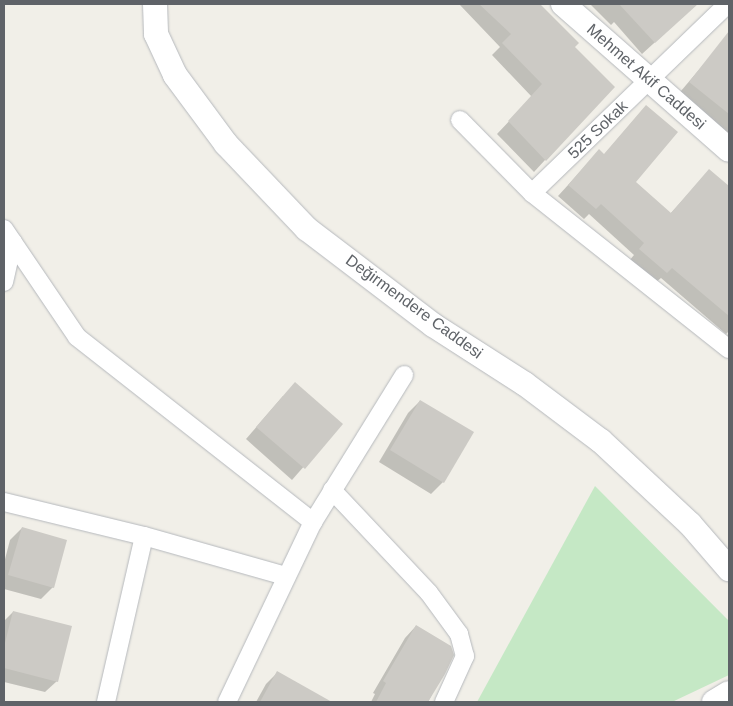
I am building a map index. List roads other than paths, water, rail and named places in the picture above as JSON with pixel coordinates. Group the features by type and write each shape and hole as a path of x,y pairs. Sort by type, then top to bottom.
{"street":[{"name":"Değirmendere Caddesi","path":"155,4 156,34 175,75 226,144 307,229 433,325 525,384 601,441 690,524 729,569"},
{"name":"Mehmet Akif Caddesi","path":"562,4 729,150"},
{"name":"525 Sokak","path":"532,193 728,4"},
{"path":"460,120 532,193 729,349"},
{"path":"4,282 8,236"},
{"path":"8,236 77,337 314,522"},
{"path":"227,702 285,576 314,522 404,375"},
{"path":"332,490 429,593 459,634 465,656 444,702"},
{"path":"4,502 144,536 285,576"},
{"path":"106,702 144,536"},
{"path":"714,702 729,693"}]}
